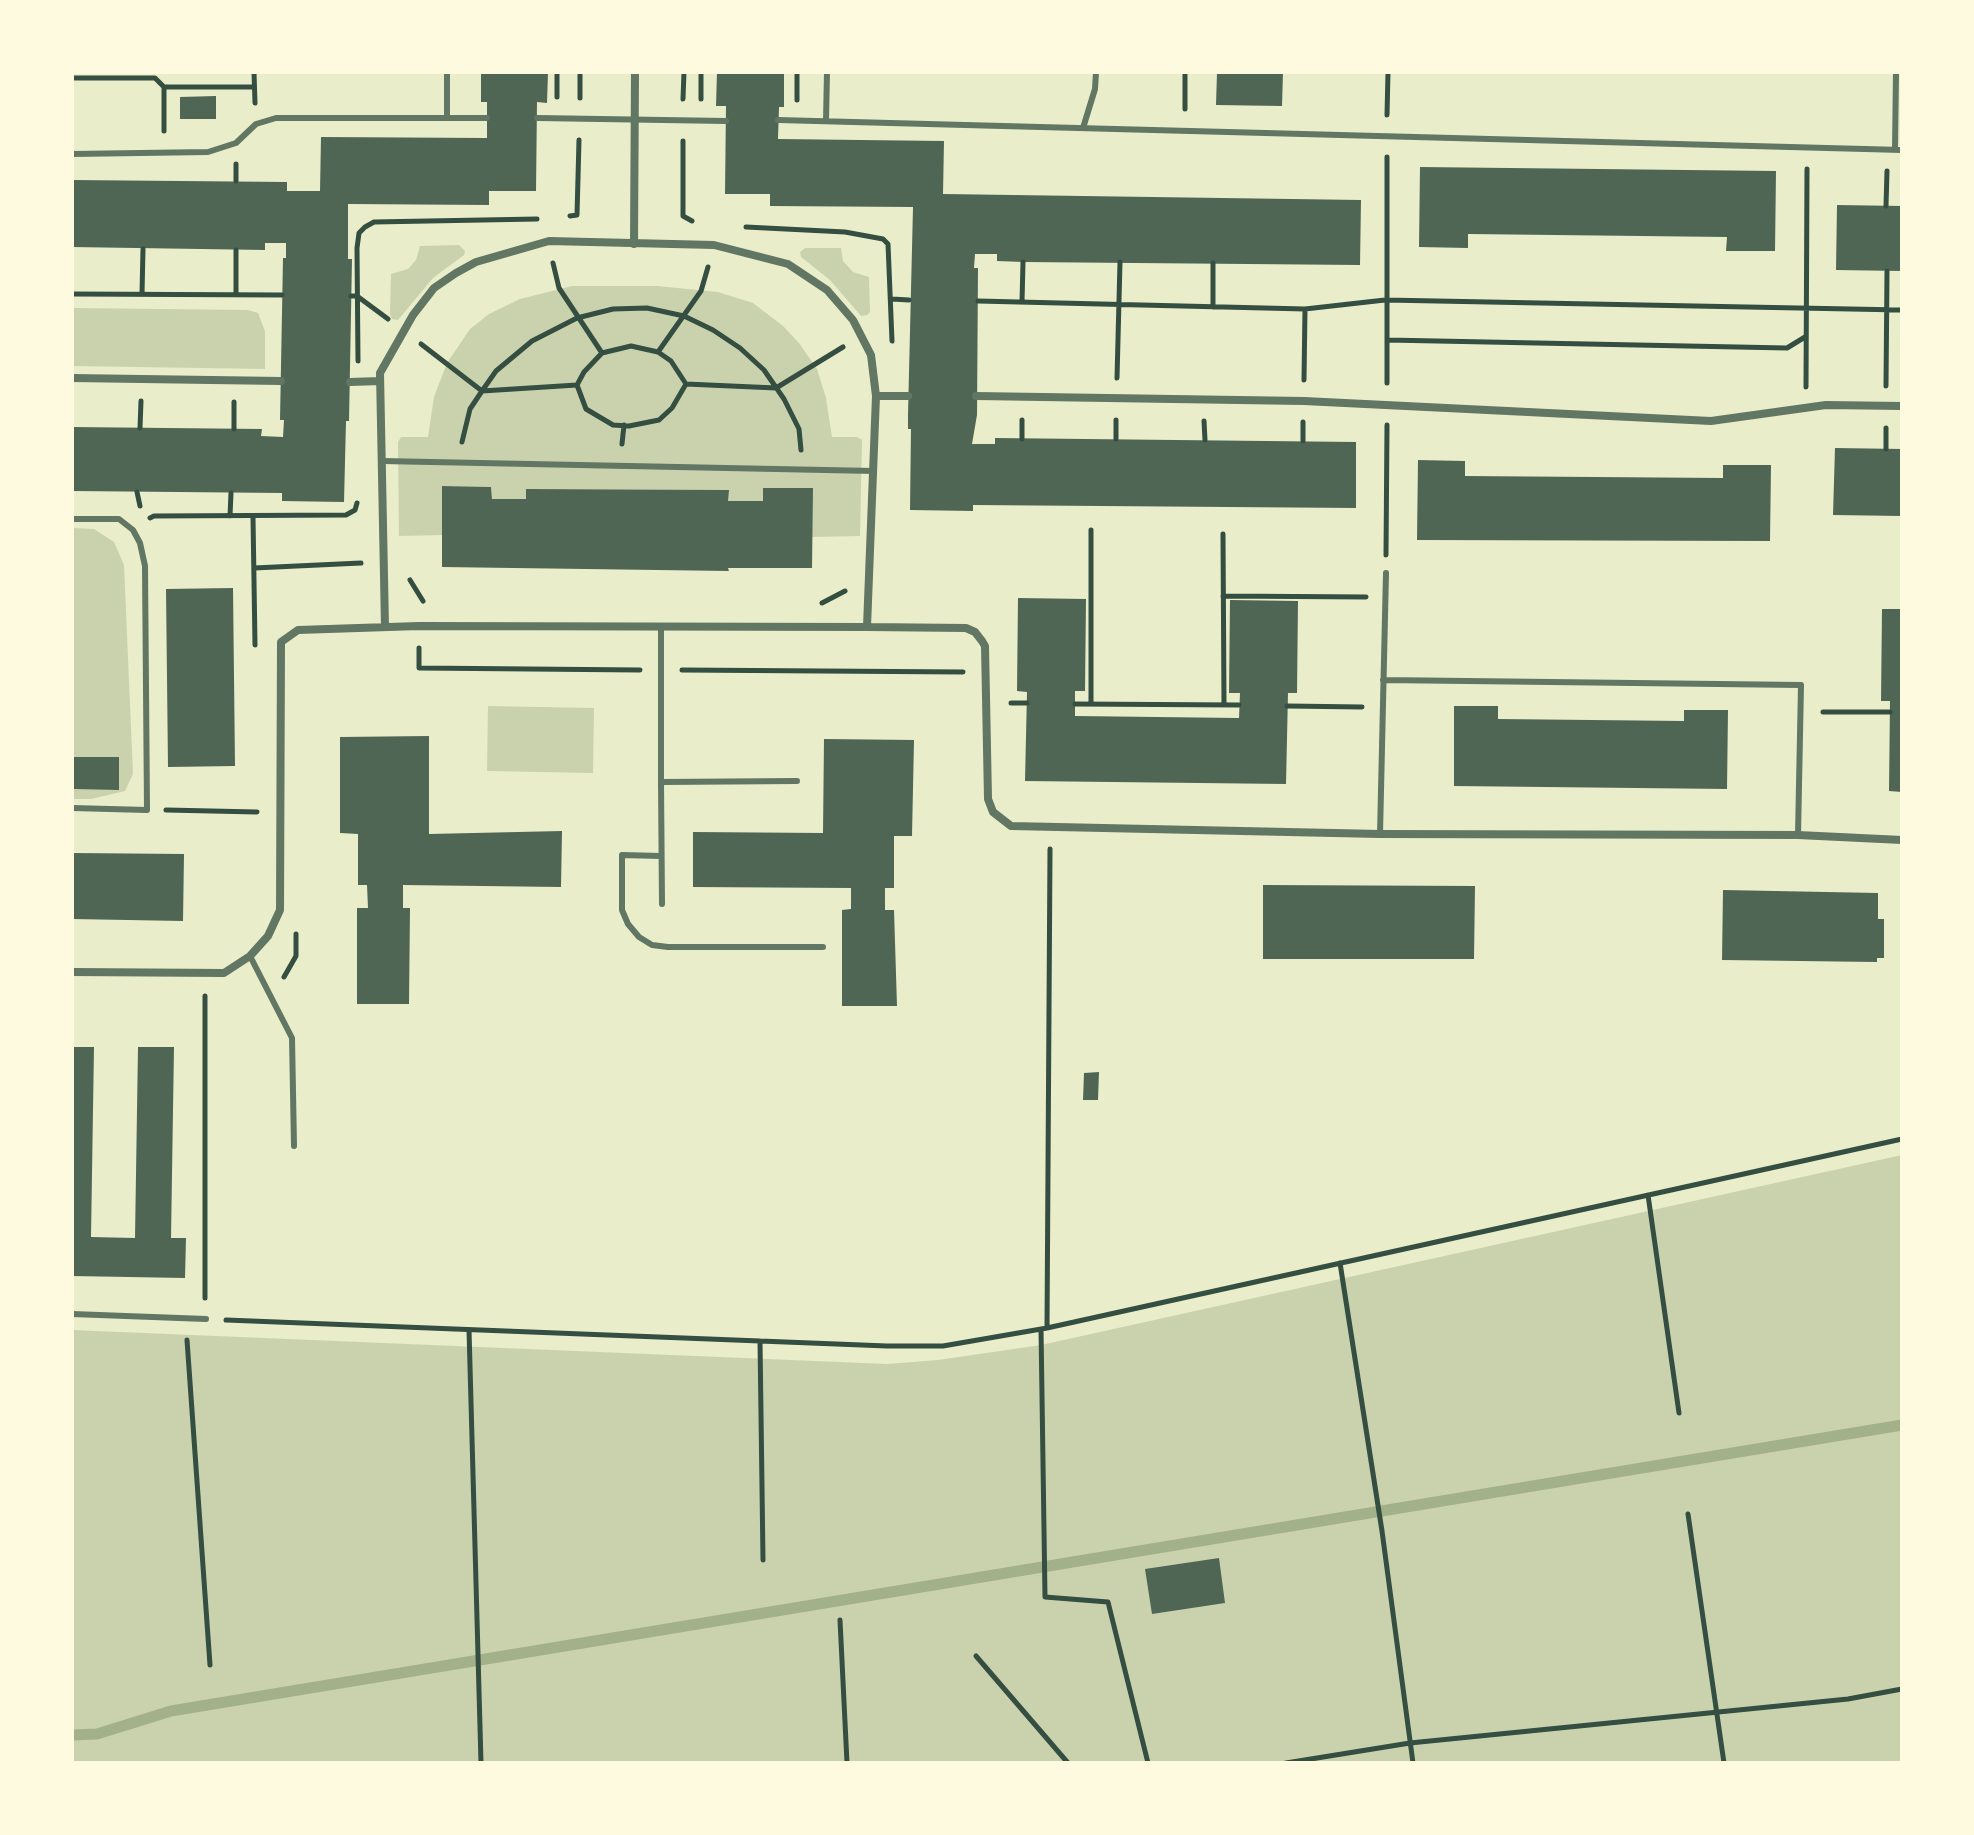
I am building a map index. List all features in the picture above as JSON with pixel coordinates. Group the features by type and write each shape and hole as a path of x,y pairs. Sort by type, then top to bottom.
{"street":[{"path":"634,244 635,72"},
{"path":"385,627 380,373 434,288 476,262 549,241 714,245 788,264 827,290 853,320 871,355 876,396 867,627"},
{"path":"72,378 281,381"},
{"path":"350,382 380,381"},
{"path":"876,396 908,396"},
{"path":"976,396 1304,401 1711,421 1826,405 1902,406"},
{"path":"72,972 224,973 250,956 268,936 280,910 281,642 298,630 385,627 966,628 975,632 985,646 988,799 993,812 1011,826 1380,834 1798,835 1902,840"}],"lane":[{"path":"447,72 447,117"},
{"path":"826,121 827,72"},
{"path":"1083,128 1095,89 1096,72"},
{"path":"778,120 1898,150 1896,72"},
{"path":"72,154 208,152 236,143 256,124 276,118 487,118"},
{"path":"537,118 726,121"},
{"path":"382,461 874,471"},
{"path":"72,519 119,519 133,530 140,543 145,566 147,810 72,808"},
{"path":"1380,834 1386,573"},
{"path":"661,627 662,904"},
{"path":"1383,680 1801,685 1798,835"},
{"path":"661,782 797,781"},
{"path":"661,856 622,855 622,910 633,930 652,945 823,947"},
{"path":"250,956 292,1038 294,1146"},
{"path":"72,1314 206,1319"}],"path":[{"path":"254,72 256,124"},
{"path":"684,72 683,216 696,222"},
{"path":"1184,130 1185,72"},
{"path":"1386,563 1388,72"},
{"path":"72,78 155,78 164,87 254,87"},
{"path":"164,87 164,152"},
{"path":"1806,408 1807,148"},
{"path":"1886,206 1887,190"},
{"path":"549,241 557,283 602,353"},
{"path":"658,352 701,291 714,245"},
{"path":"142,294 143,249"},
{"path":"236,250 236,295"},
{"path":"1022,302 1023,262"},
{"path":"1116,439 1120,262"},
{"path":"1213,263 1213,307"},
{"path":"1886,449 1887,271"},
{"path":"72,294 282,295"},
{"path":"351,296 357,296 482,391 577,385"},
{"path":"892,299 909,300"},
{"path":"978,301 1305,309 1385,300 1902,310"},
{"path":"460,447 470,409 482,391 496,371 532,341 577,318 613,309 647,308 684,316 713,330 740,348 764,370 799,429 801,451"},
{"path":"686,384 776,388 892,318"},
{"path":"1387,340 1787,348 1805,337"},
{"path":"631,346 658,352 671,361 686,384 672,408 659,420 624,425 613,425 586,409 577,385 584,372 602,353 631,346"},
{"path":"140,428 141,398"},
{"path":"234,429 235,398"},
{"path":"1021,415 1022,439"},
{"path":"1204,417 1205,440"},
{"path":"622,449 624,425"},
{"path":"230,516 231,493"},
{"path":"253,517 255,660"},
{"path":"1091,530 1091,704"},
{"path":"1223,534 1224,705"},
{"path":"254,568 409,560 410,581 420,599 429,604"},
{"path":"814,607 845,590"},
{"path":"1223,596 1385,598"},
{"path":"419,643 419,668 963,672"},
{"path":"1011,703 1027,703"},
{"path":"1075,704 1239,705"},
{"path":"1287,706 1383,707"},
{"path":"1800,712 1890,712"},
{"path":"147,810 257,812 257,826"},
{"path":"1050,827 1044,1328 1045,1597 1108,1602 1148,1763"},
{"path":"206,1319 943,1346 1044,1328 1902,1139"},
{"path":"1648,1195 1679,1413"},
{"path":"1340,1263 1382,1531 1413,1763"},
{"path":"186,1319 210,1665"},
{"path":"469,1330 481,1763"},
{"path":"760,1341 763,1560"},
{"path":"1688,1514 1724,1763"},
{"path":"840,1620 847,1763"},
{"path":"976,1656 1068,1763"},
{"path":"1286,1763 1410,1743 1848,1699 1902,1689"}],"green space":[{"path":"459,245 465,251 464,255 433,278 398,320 392,319 391,274 408,269 416,260 420,246"},
{"path":"805,248 841,248 843,261 853,272 869,277 870,312 867,315 861,316 830,280 801,257 800,252"},
{"path":"572,286 657,286 718,292 753,303 783,326 817,369 826,398 832,437 857,437 862,440 860,536 812,537 812,488 764,488 763,501 728,501 728,490 527,489 526,499 492,499 491,487 443,486 442,535 399,536 398,442 401,437 428,437 434,397 447,363 470,329 489,314 520,299"},
{"path":"72,308 248,310 258,313 265,331 265,369 72,366"},
{"path":"72,528 94,529 114,542 124,565 133,774 125,791 91,799 72,799"},
{"path":"488,706 594,708 593,773 487,771"},
{"path":"1902,1155 1902,1763 72,1763 72,1330 887,1364 938,1360 1041,1345"}],"building":[{"path":"481,72 548,72 547,103 537,102 536,191 489,191 489,205 348,204 348,259 352,259 344,502 282,501 282,493 72,491 72,427 262,429 261,436 283,437 284,420 280,420 283,258 286,258 286,243 265,243 265,250 72,247 72,180 287,182 287,191 320,191 321,137 487,138 487,102 481,102"},
{"path":"717,72 784,72 784,107 779,107 778,139 944,141 943,194 1361,200 1360,265 1023,262 997,261 997,254 975,254 974,268 978,268 977,415 972,444 995,444 995,438 1356,442 1356,508 973,505 973,511 910,510 911,429 908,429 908,414 913,207 770,206 770,194 725,194 726,106 716,106"},
{"path":"1217,72 1283,72 1282,106 1216,105"},
{"path":"216,96 216,119 180,119 180,97"},
{"path":"1420,167 1776,171 1775,251 1726,251 1727,237 1468,234 1468,248 1419,247"},
{"path":"1837,205 1902,206 1902,271 1836,270"},
{"path":"1835,448 1902,449 1902,516 1833,515"},
{"path":"1418,460 1465,461 1465,476 1723,478 1723,465 1771,465 1770,541 1417,540"},
{"path":"442,486 491,487 492,499 526,499 526,489 729,490 728,501 763,501 763,488 813,488 812,568 728,568 729,571 442,567"},
{"path":"233,588 235,766 168,767 166,589"},
{"path":"1018,598 1086,599 1085,691 1075,691 1075,716 1239,718 1240,693 1229,693 1230,600 1298,601 1297,693 1288,693 1286,784 1025,781 1027,692 1017,691"},
{"path":"1882,609 1902,609 1902,792 1889,791 1890,701 1881,701"},
{"path":"1454,706 1498,706 1498,719 1684,721 1684,710 1728,710 1727,789 1454,786"},
{"path":"429,736 429,834 562,831 561,887 403,885 403,908 410,908 409,1004 357,1004 357,908 368,908 367,885 358,885 358,834 340,833 340,737"},
{"path":"824,739 914,740 912,836 894,836 894,888 885,888 885,910 894,910 897,1006 842,1006 842,910 851,909 851,888 693,887 693,832 823,833"},
{"path":"74,757 119,757 119,790 74,789"},
{"path":"72,853 184,854 183,921 72,919"},
{"path":"1263,885 1475,886 1474,959 1263,959"},
{"path":"1723,890 1878,893 1878,919 1884,919 1884,958 1877,958 1877,962 1722,960"},
{"path":"72,1047 94,1047 91,1237 135,1238 138,1047 174,1047 171,1238 186,1238 185,1278 72,1276"},
{"path":"1099,1072 1098,1100 1083,1100 1084,1073"},
{"path":"1219,1558 1225,1603 1152,1614 1145,1569"}],"waterway":[{"path":"72,1735 97,1734 171,1711 1902,1425"}]}
